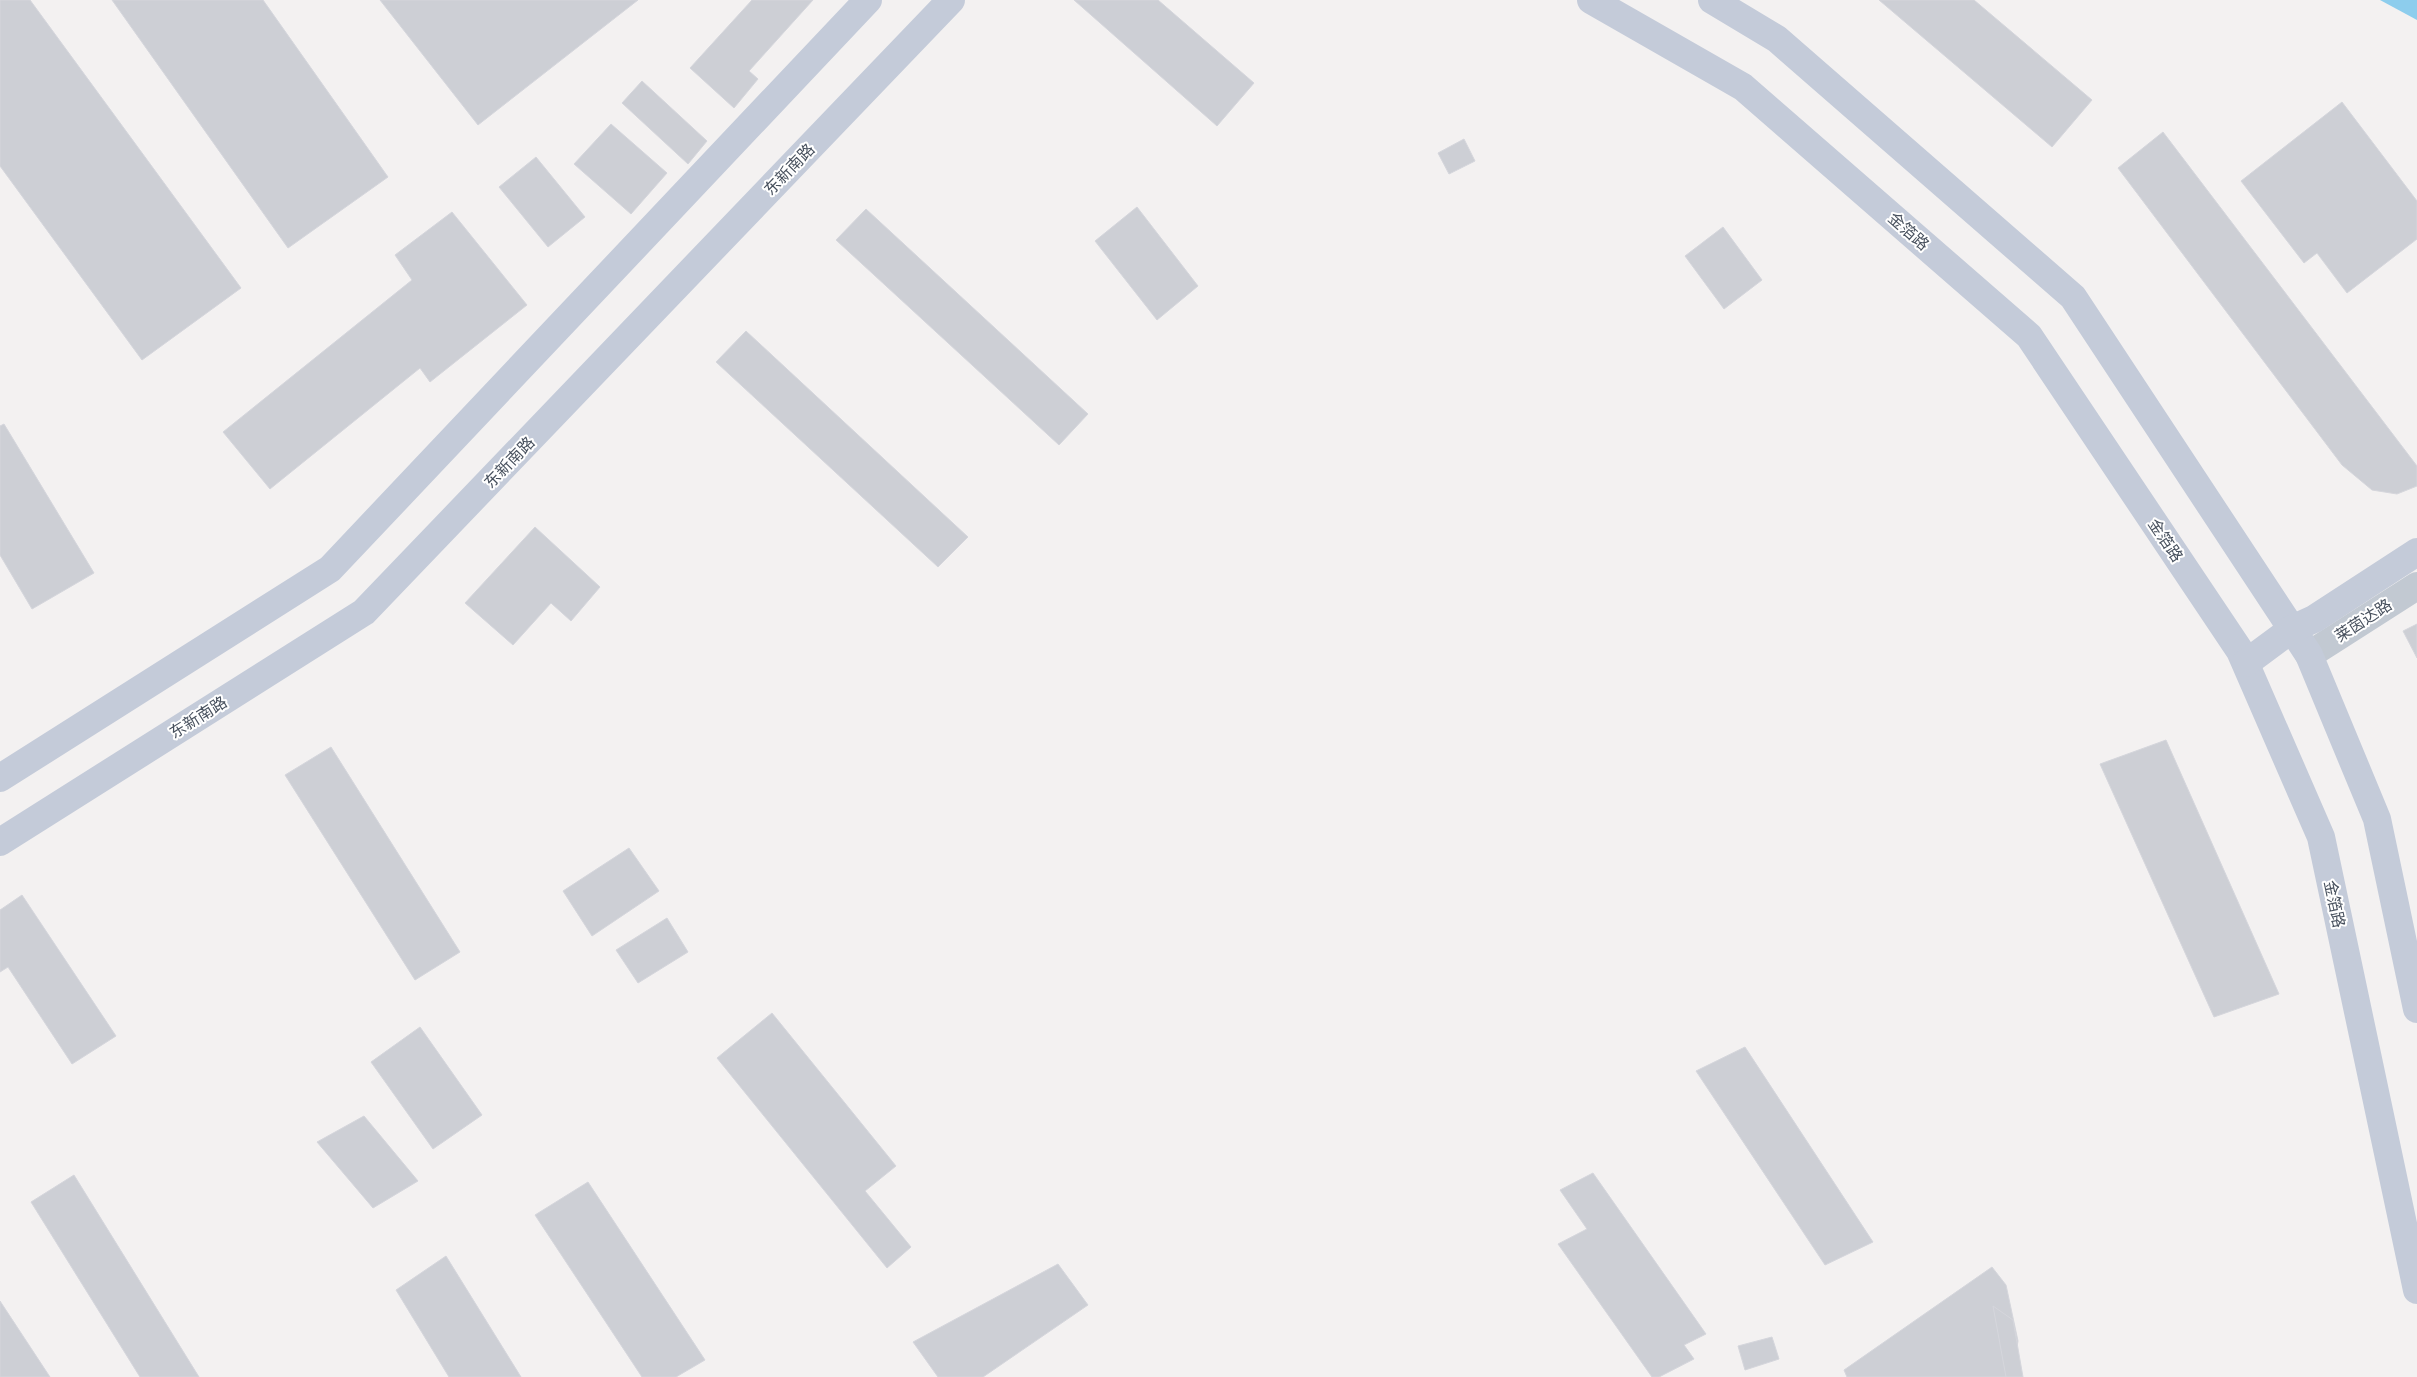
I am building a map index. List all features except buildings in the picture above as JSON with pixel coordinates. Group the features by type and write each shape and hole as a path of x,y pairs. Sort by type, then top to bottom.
{"main road":[{"path":"0,778 330,570 868,0"},
{"name":"东新南路","path":"0,842 364,612 951,0"},
{"name":"金箔路","path":"1591,0 1743,87 2029,336 2240,651 2321,837 2417,1290"},
{"path":"1712,0 1777,39 2072,297 2310,655 2377,819 2417,1009"},
{"path":"2246,663 2292,629 2314,619 2417,552"}],"street":[{"name":"莱茵达路","path":"2310,655 2417,586"}],"water":[{"path":"2380,0 2417,0 2417,20"}]}
